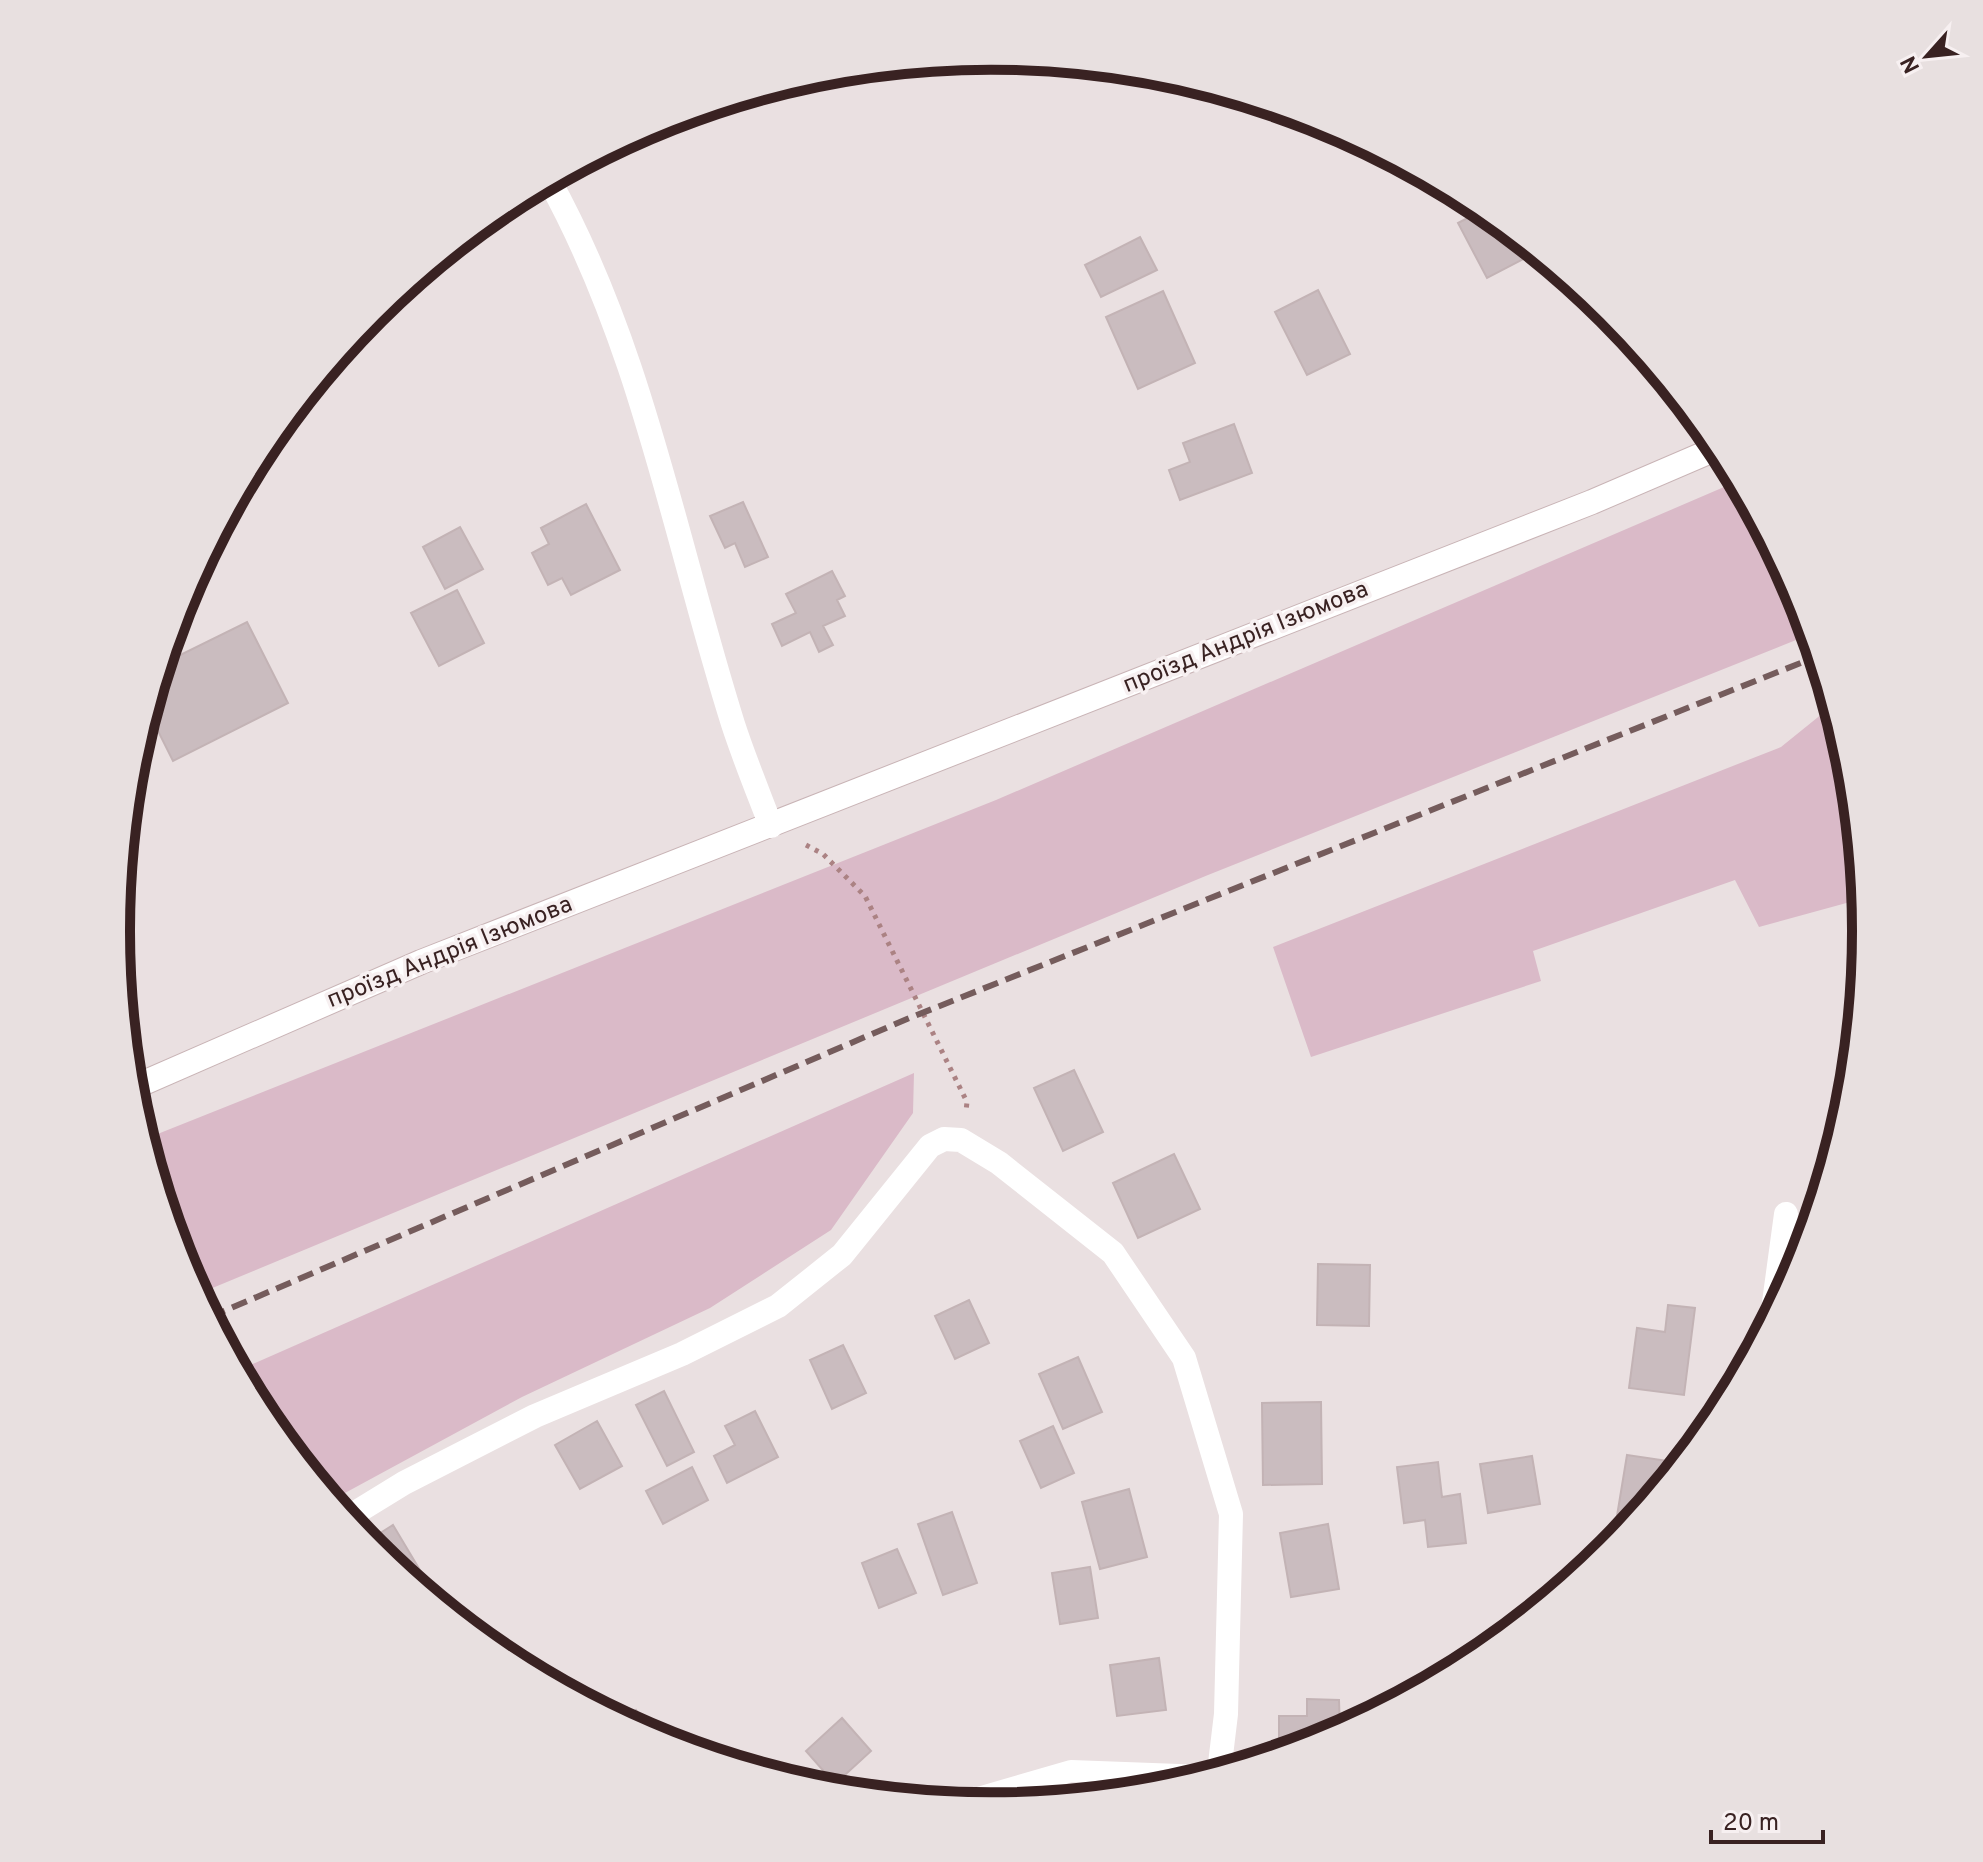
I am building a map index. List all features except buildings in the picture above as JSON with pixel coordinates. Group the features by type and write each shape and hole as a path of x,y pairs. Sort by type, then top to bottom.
{"street":[{"path":"554,189 577,230 614,318 644,404 733,725 771,826"},
{"name":"проїзд Андрія Ізюмова","path":"144,1083 421,962 1592,502 1707,453"},
{"path":"357,1512 404,1483 535,1416 682,1354 778,1306 842,1255 930,1146 944,1139 961,1140 999,1163 1113,1253 1184,1358 1231,1514 1226,1714 1220,1761"},
{"path":"1777,1284 1786,1214"}],"lane":[{"path":"1000,1792 1071,1771 1162,1774"}],"path":[{"path":"771,826 823,854 865,896 967,1102 961,1140"}],"shaded area":[{"path":"1727,486 1764,550 1801,638 1208,875 209,1289 176,1208 155,1135 996,800"},
{"path":"1824,712 1845,819 1851,902 1759,927 1735,880 1533,951 1541,981 1311,1057 1273,947 1781,747"},
{"path":"914,1073 913,1113 831,1230 710,1308 522,1397 341,1495 308,1455 249,1366"}],"railway":[{"path":"220,1313 907,1019 1809,660"}]}
